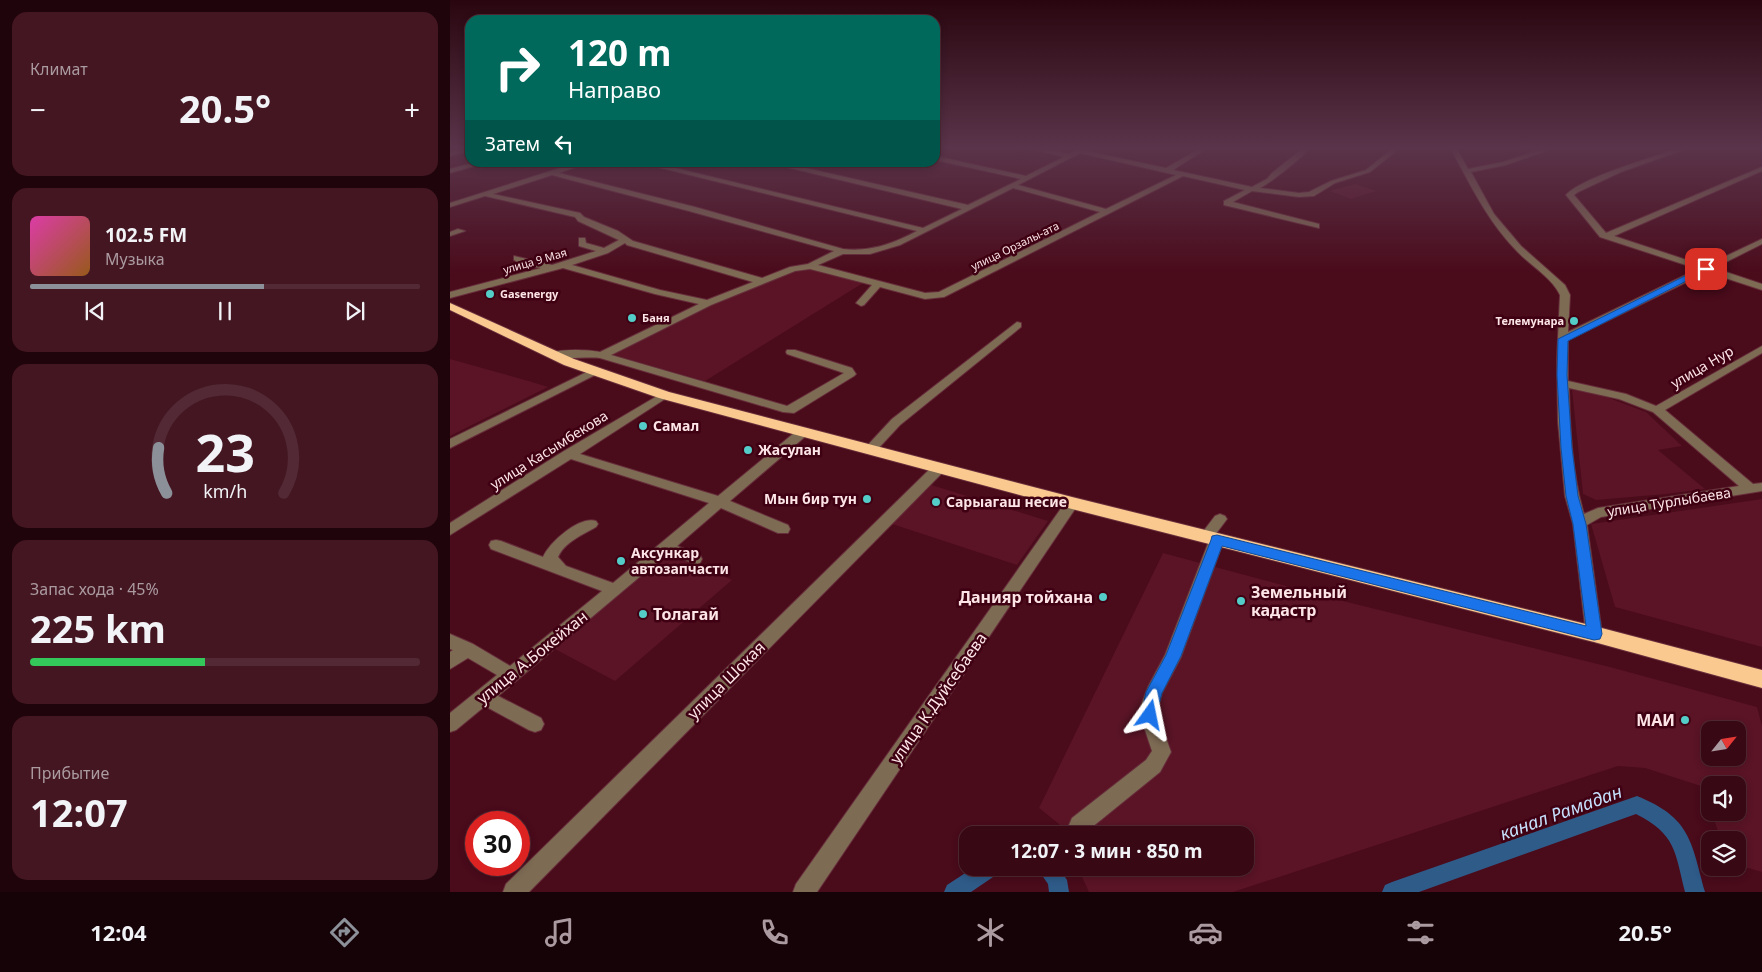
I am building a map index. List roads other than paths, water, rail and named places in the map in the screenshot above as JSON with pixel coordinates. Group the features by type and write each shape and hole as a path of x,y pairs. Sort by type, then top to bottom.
{"highway":[{"path":"450,306 553,355 594,372 664,395 1072,503 1594,634 1762,679"}],"street":[{"path":"450,204 495,191"},
{"path":"621,191 842,251 861,252 878,250 900,243 1003,191"},
{"path":"758,191 925,231"},
{"path":"893,191 969,208"},
{"path":"1029,191 1108,212"},
{"name":"улица Орзалы-ата","path":"878,283 925,296 946,293 1150,191"},
{"path":"1248,191 1227,203 1240,210 1316,226"},
{"path":"1270,191 1299,195 1314,192 1332,192"},
{"path":"1478,191 1487,208 1518,248 1560,285 1564,291 1562,358 1564,422 1571,486 1580,524 1594,634"},
{"path":"1577,191 1570,194 1600,233 1762,286"},
{"path":"1607,236 1712,191"},
{"path":"484,194 554,212 577,215 583,220 617,234 624,241 761,281"},
{"path":"450,234 461,231"},
{"path":"582,240 582,244 607,250 638,246"},
{"name":"улица 9 Мая","path":"450,295 559,266 607,250 624,241"},
{"path":"1563,339 1762,241"},
{"path":"601,355 708,303 784,271 810,266 842,251"},
{"path":"518,258 532,264 559,266 708,303"},
{"path":"810,266 878,283 861,303"},
{"path":"870,450 896,422 1017,325"},
{"name":"улица Нур","path":"1657,410 1762,349"},
{"path":"553,355 586,353 601,355 787,410 794,409 850,374 848,370 791,352"},
{"path":"450,444 594,372"},
{"path":"1563,383 1622,396 1657,410 1757,488"},
{"name":"улица Касымбекова","path":"450,530 664,395"},
{"name":"улица А.Бокейхан","path":"450,724 615,590 803,432"},
{"path":"568,454 720,502 783,529"},
{"name":"улица Шокая","path":"514,892 939,468"},
{"name":"улица Турлыбаева","path":"1580,524 1598,513 1757,488"},
{"name":"улица К.Дуйсебаева","path":"804,892 1072,503"},
{"path":"1079,825 1153,766 1162,752 1152,724 1150,706 1154,692 1173,656 1220,519"},
{"path":"561,570 550,558 552,550 570,536 591,524"},
{"path":"496,545 615,590"},
{"path":"666,547 695,559"},
{"path":"450,641 467,649 511,676"},
{"path":"450,662 467,649"},
{"path":"484,697 535,724"}],"waterway":[{"name":"канал Рамадан","path":"1392,892 1637,805 1661,817 1681,840 1695,892"},
{"name":"канал Рамадан","path":"954,892 977,876"},
{"name":"канал Рамадан","path":"1054,876 1057,880 1059,892"}],"place":[{"name":"Gasenergy","path":"490,294"},
{"name":"Баня","path":"632,318"},
{"name":"Телемунара","path":"1574,321"},
{"name":"Самал","path":"643,426"},
{"name":"Жасулан","path":"748,450"},
{"name":"Мын бир тун","path":"867,499"},
{"name":"Сарыагаш несие","path":"936,502"},
{"name":"Аксункар автозапчасти","path":"621,561"},
{"name":"Данияр тойхана","path":"1103,597"},
{"name":"Земельный кадастр","path":"1241,601"},
{"name":"Толагай","path":"643,614"},
{"name":"МАИ","path":"1685,720"}]}
